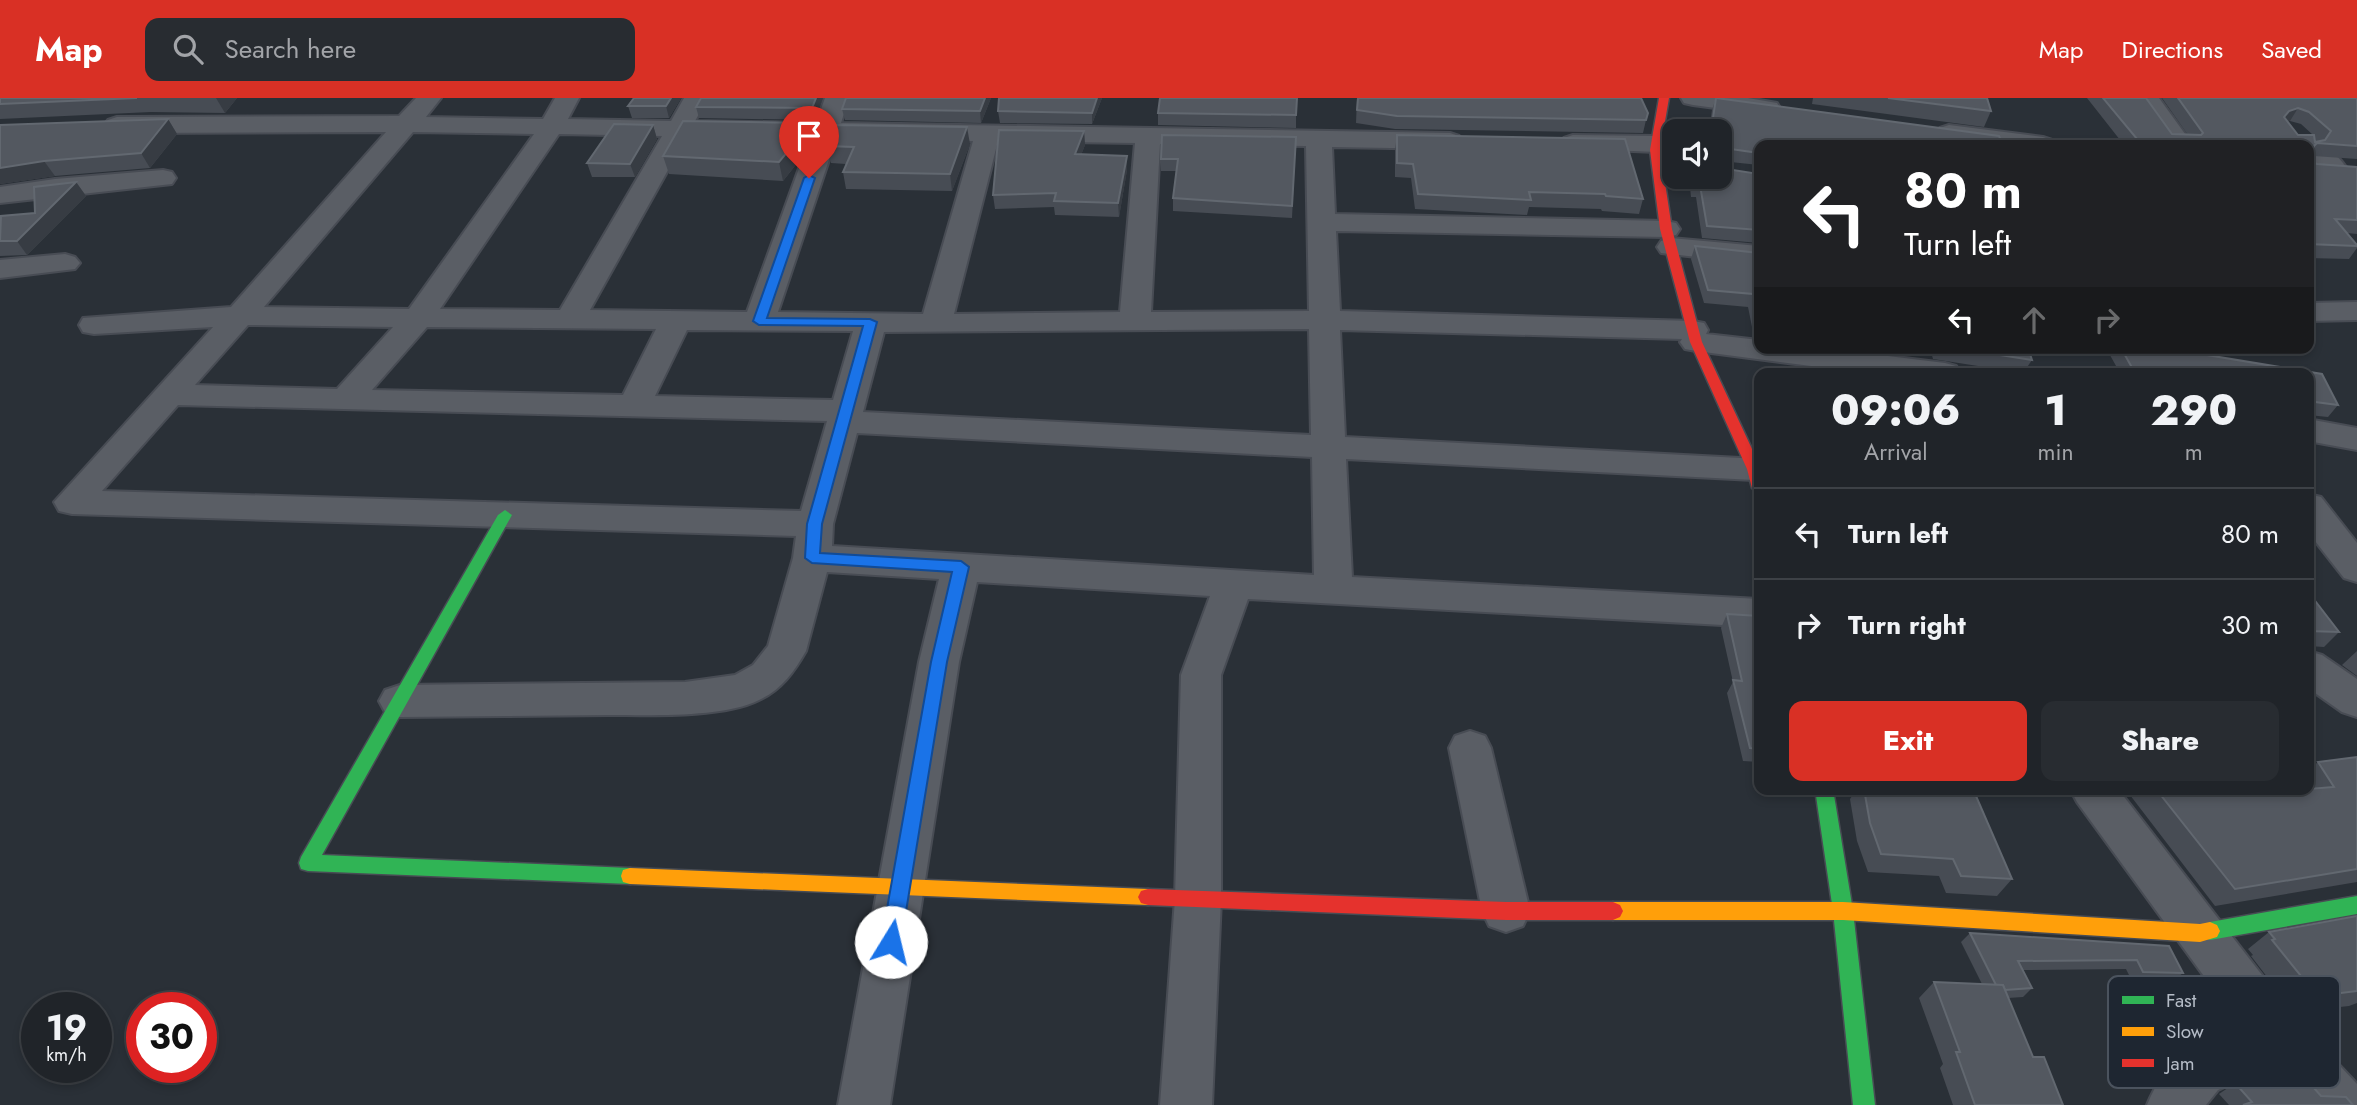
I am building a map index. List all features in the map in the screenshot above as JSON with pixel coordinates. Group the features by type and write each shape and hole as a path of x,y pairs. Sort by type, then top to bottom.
{"street":[{"path":"429,98 240,316 72,502 505,514 814,541 961,567 1754,613"},
{"path":"346,399 418,318 552,126 567,98"},
{"path":"569,318 696,98"},
{"path":"759,321 837,98"},
{"path":"1664,98 1664,119"},
{"path":"1693,98 1787,111"},
{"path":"2149,102 2176,140"},
{"path":"97,126 164,123 408,124 1468,141"},
{"path":"1922,129 2005,140"},
{"path":"936,323 988,132"},
{"path":"1135,321 1148,136"},
{"path":"1320,139 1332,590"},
{"path":"1548,143 1662,158"},
{"path":"2314,151 2333,167"},
{"path":"0,195 55,187 163,178"},
{"path":"1665,189 1669,238 1695,336 1754,473"},
{"path":"1322,222 1669,238 1754,254"},
{"path":"0,269 65,263"},
{"path":"2314,312 2357,312"},
{"path":"94,325 240,316 936,323 1326,320 1695,336 1772,362 1866,368"},
{"path":"634,406 676,320"},
{"path":"400,701 685,698 743,690 767,676 786,651 870,322"},
{"path":"169,395 634,406 845,416 1754,478"},
{"path":"2314,431 2357,439"},
{"path":"505,514 308,863 1506,911 1843,911 2200,933 2357,905"},
{"path":"2314,514 2357,569"},
{"path":"864,1105 939,662 961,567"},
{"path":"1186,1105 1198,899 1201,675 1234,584"},
{"path":"2314,670 2357,701"},
{"path":"1470,748 1506,911"},
{"path":"1825,795 1843,911 1864,1105"},
{"path":"2096,795 2233,976"},
{"path":"2173,1105 2187,1088"},
{"path":"2326,1088 2342,1105"}],"building":[{"path":"0,98 137,98 0,104"},
{"path":"634,98 671,98 666,106 628,106"},
{"path":"701,98 816,98 812,108 696,107"},
{"path":"846,98 985,98 980,111 842,109"},
{"path":"999,98 1097,98 1092,113 998,111"},
{"path":"1160,98 1297,98 1296,115 1158,113"},
{"path":"1358,98 1641,98 1648,113 1646,120 1397,116 1357,110"},
{"path":"1716,98 1999,136 2001,140 1754,140 1754,152 1732,149 1732,119 1713,119"},
{"path":"1888,98 1987,98 1991,111"},
{"path":"2103,98 2146,98 2172,134 2201,135 2203,133 2178,98 2357,98 2357,146 2317,143 2314,146 2314,140 2138,140","holes":["2298,108 2309,112 2331,131 2325,140 2315,142 2314,135 2298,135 2284,117 2289,111"]},
{"path":"168,119 141,153 44,161 0,168 0,125"},
{"path":"683,121 802,123 794,144 779,162 663,156"},
{"path":"614,124 653,125 630,164 587,163"},
{"path":"834,125 967,127 950,174 843,172 854,147 827,146"},
{"path":"999,130 1084,131 1075,154 1127,156 1118,203 1054,201 1056,193 993,195"},
{"path":"1162,135 1296,137 1292,206 1173,198 1178,159 1161,159"},
{"path":"1397,135 1625,139 1643,199 1605,194 1529,192 1531,200 1418,194 1413,164 1397,163"},
{"path":"2314,162 2357,167 2357,220 2335,219 2357,246 2314,244"},
{"path":"1732,170 1754,173 1754,230 1707,226 1701,189 1732,189"},
{"path":"76,182 17,241 0,241 1,216 35,213 34,187"},
{"path":"1695,246 1754,252 1754,299 1753,294 1708,290"},
{"path":"1994,354 2030,354 2032,360"},
{"path":"2124,354 2201,354 2286,368 2132,368"},
{"path":"2314,373 2322,374 2338,405 2314,402"},
{"path":"2314,600 2339,632 2314,631"},
{"path":"1727,614 1754,616 1754,748 1750,748 1733,680 1742,681"},
{"path":"2357,757 2357,869 2235,889 2161,795 2314,795 2314,789 2334,787 2318,762"},
{"path":"1865,795 1976,795 2012,879 1961,876 1953,859 1881,854 1870,823"},
{"path":"2357,916 2357,991 2340,993 2340,976 2301,976 2272,940 2275,939 2269,932"},
{"path":"1970,933 2169,946 2183,973 2143,972 2137,960 2018,961 2032,988 2005,990 2003,985 1996,985"},
{"path":"1934,982 2003,985 2033,1057 2044,1057 2063,1105 1975,1105 1956,1052 1960,1052"},
{"path":"2239,1088 2314,1088 2321,1096 2346,1097 2353,1105 2243,1105 2252,1102"}],"traffic: fast":[{"path":"505,515 308,863 630,876"},
{"path":"1825,795 1843,911 1864,1105"},
{"path":"2210,931 2357,905"}],"traffic: slow":[{"path":"630,876 1148,897"},
{"path":"1613,911 1843,911 2200,933 2210,931"}],"traffic: jam":[{"path":"1664,98 1655,150 1666,229 1696,342 1754,469"},
{"path":"1148,897 1506,911 1613,911"}],"route":[{"path":"809,178 759,321 870,322 815,524 812,558 961,567 939,662 891,942"}]}
